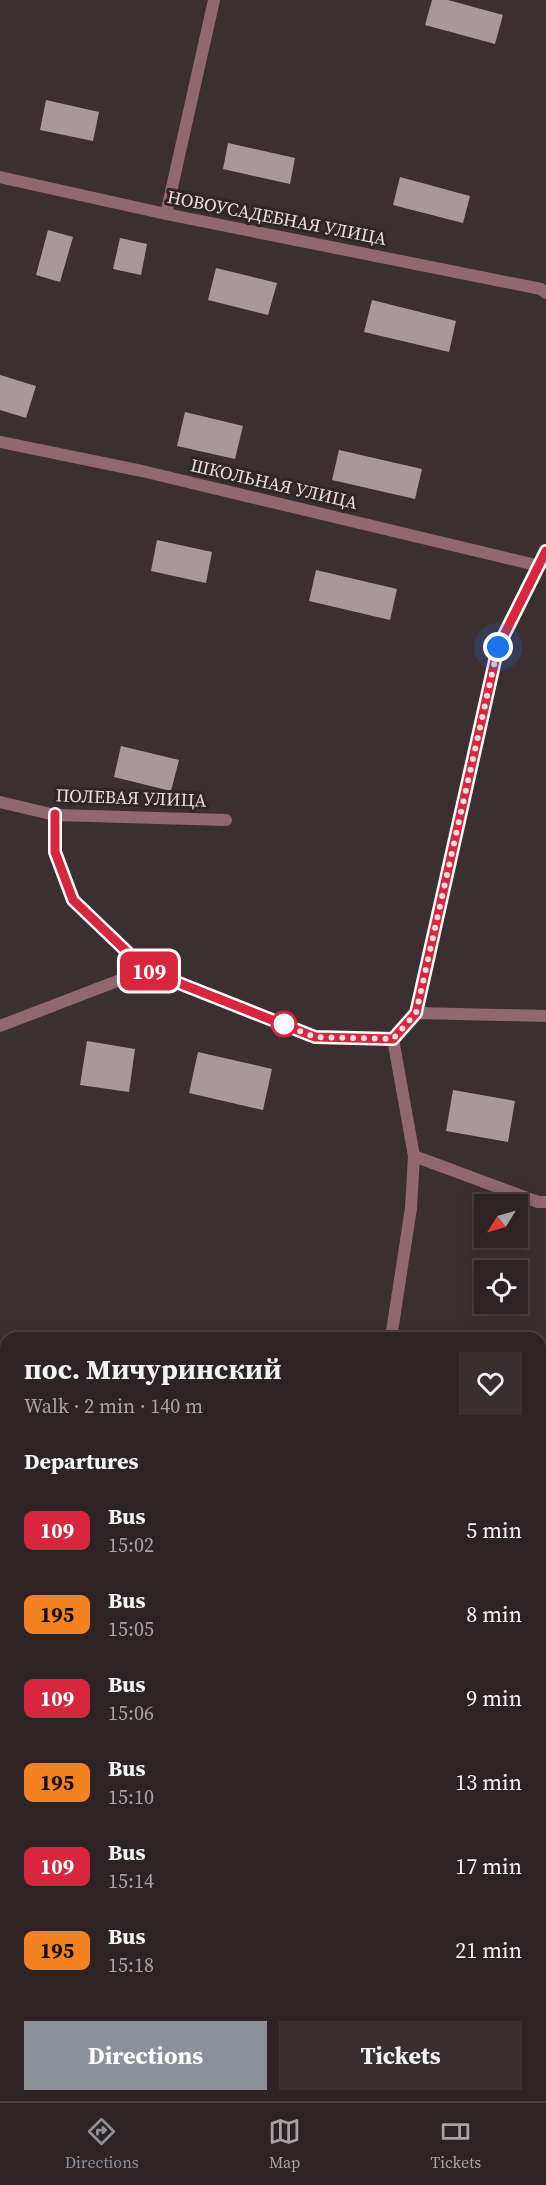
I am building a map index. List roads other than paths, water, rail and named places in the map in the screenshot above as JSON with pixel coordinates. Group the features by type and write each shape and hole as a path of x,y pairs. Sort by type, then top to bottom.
{"street":[{"path":"166,214 214,0"},
{"name":"НОВОУСАДЕБНАЯ УЛИЦА","path":"0,177 166,214 546,292"},
{"name":"ШКОЛЬНАЯ УЛИЦА","path":"0,442 142,471 540,566"},
{"path":"55,814 55,852 73,900 146,970 315,1037 393,1039 416,1013 498,647 546,551"},
{"name":"ПОЛЕВАЯ УЛИЦА","path":"0,802 55,814 226,820"},
{"path":"0,1026 146,970"},
{"path":"416,1013 546,1016"},
{"path":"392,1332 411,1208 414,1156 393,1039"},
{"path":"414,1156 538,1202 546,1202"}]}
